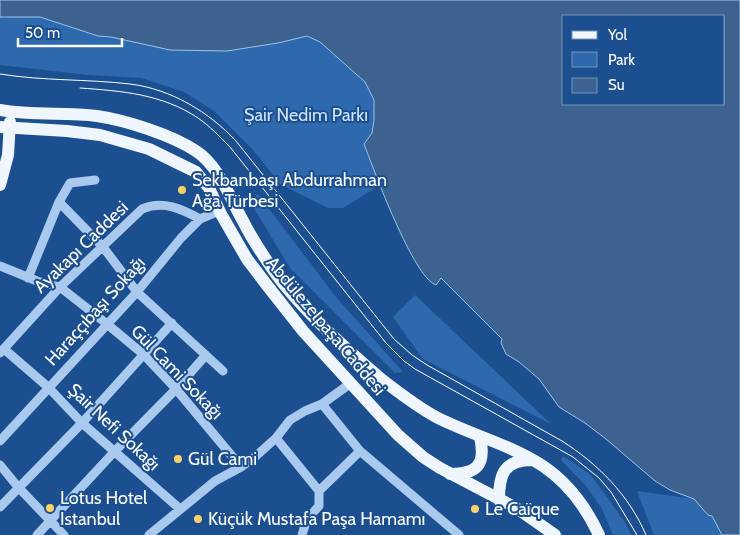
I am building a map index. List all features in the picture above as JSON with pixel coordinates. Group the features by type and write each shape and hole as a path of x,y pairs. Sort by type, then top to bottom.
{"main road":[{"path":"0,185 4,154 5,111"},
{"name":"Abdülezelpaşa Caddesi","path":"5,111 97,116 116,120 171,139 196,151 214,169 244,225 275,273 310,313 359,359 407,398 438,418 532,460 555,475 585,509 599,535"},
{"name":"Abdülezelpaşa Caddesi","path":"5,128 67,131 100,135 149,149 196,172 209,188 219,211 247,260 303,331 404,440 423,457 450,474 518,509 555,535"},
{"path":"450,474 472,472 477,467 482,453 480,437"},
{"path":"499,500 499,487 503,471 516,462 532,460"}],"street":[{"path":"28,278 59,202 70,183 95,180"},
{"path":"59,202 103,247 137,292 223,372"},
{"name":"Ayakapı Caddesi","path":"2,351 60,287 142,209 149,206 176,206 200,219"},
{"name":"Haraççıbaşı Sokağı","path":"0,441 137,292 181,238 200,219 219,211"},
{"path":"0,266 28,278 60,287"},
{"name":"Gül Cami Sokağı","path":"60,287 142,354 176,389 241,467"},
{"path":"0,506 82,423 142,354 172,323"},
{"name":"Şair Nefi Sokağı","path":"2,351 48,387 82,423 180,509"},
{"path":"37,535 206,355"},
{"path":"149,535 215,481 241,467 276,438 290,420 322,404 351,383"},
{"path":"322,404 360,451 458,535"},
{"path":"276,438 319,491 319,506 308,519 302,535"},
{"path":"319,491 360,451"},
{"path":"0,465 18,487 64,535"}],"green space":[{"name":"Şair Nedim Parkı","path":"0,17 40,17 98,36 278,43 306,36 320,42 365,82 374,100 372,133 364,144 380,185 343,208 328,208 280,184 254,151 214,111 184,92 141,78 88,75 0,65"},
{"path":"258,194 336,297 403,372 395,373 290,268 249,200"},
{"path":"415,295 551,424 423,359 393,317"},
{"path":"563,456 590,474 625,522 631,535 613,535 602,509 586,486 561,460"},
{"path":"637,491 694,499 708,515 712,516 722,535 654,535"}],"water":[{"path":"0,0 740,0 740,535 722,535 712,516 708,515 694,499 670,490 655,481 606,439 559,407 539,379 506,354 501,343 502,339 441,278 436,285 427,278 416,263 395,221 364,144 372,133 374,100 365,82 320,42 307,36 278,43 227,51 170,50 98,36 40,17 0,17"}],"tram line":[{"path":"0,74 32,78 114,82 145,87 188,103 214,121 236,141 394,339 427,365 562,441 588,460 600,470 621,494 639,520 646,535"},
{"path":"80,88 126,92 156,99 184,110 207,124 230,147 386,343 404,361 415,369 573,457 599,478 611,492 637,535"}],"place":[{"name":"Sekbanbaşı Abdurrahman Ağa Türbesi","path":"182,190"},
{"name":"Gül Cami","path":"178,459"},
{"name":"Lotus Hotel Istanbul","path":"50,508"},
{"name":"Le Caïque","path":"475,509"},
{"name":"Küçük Mustafa Paşa Hamamı","path":"198,519"}]}
